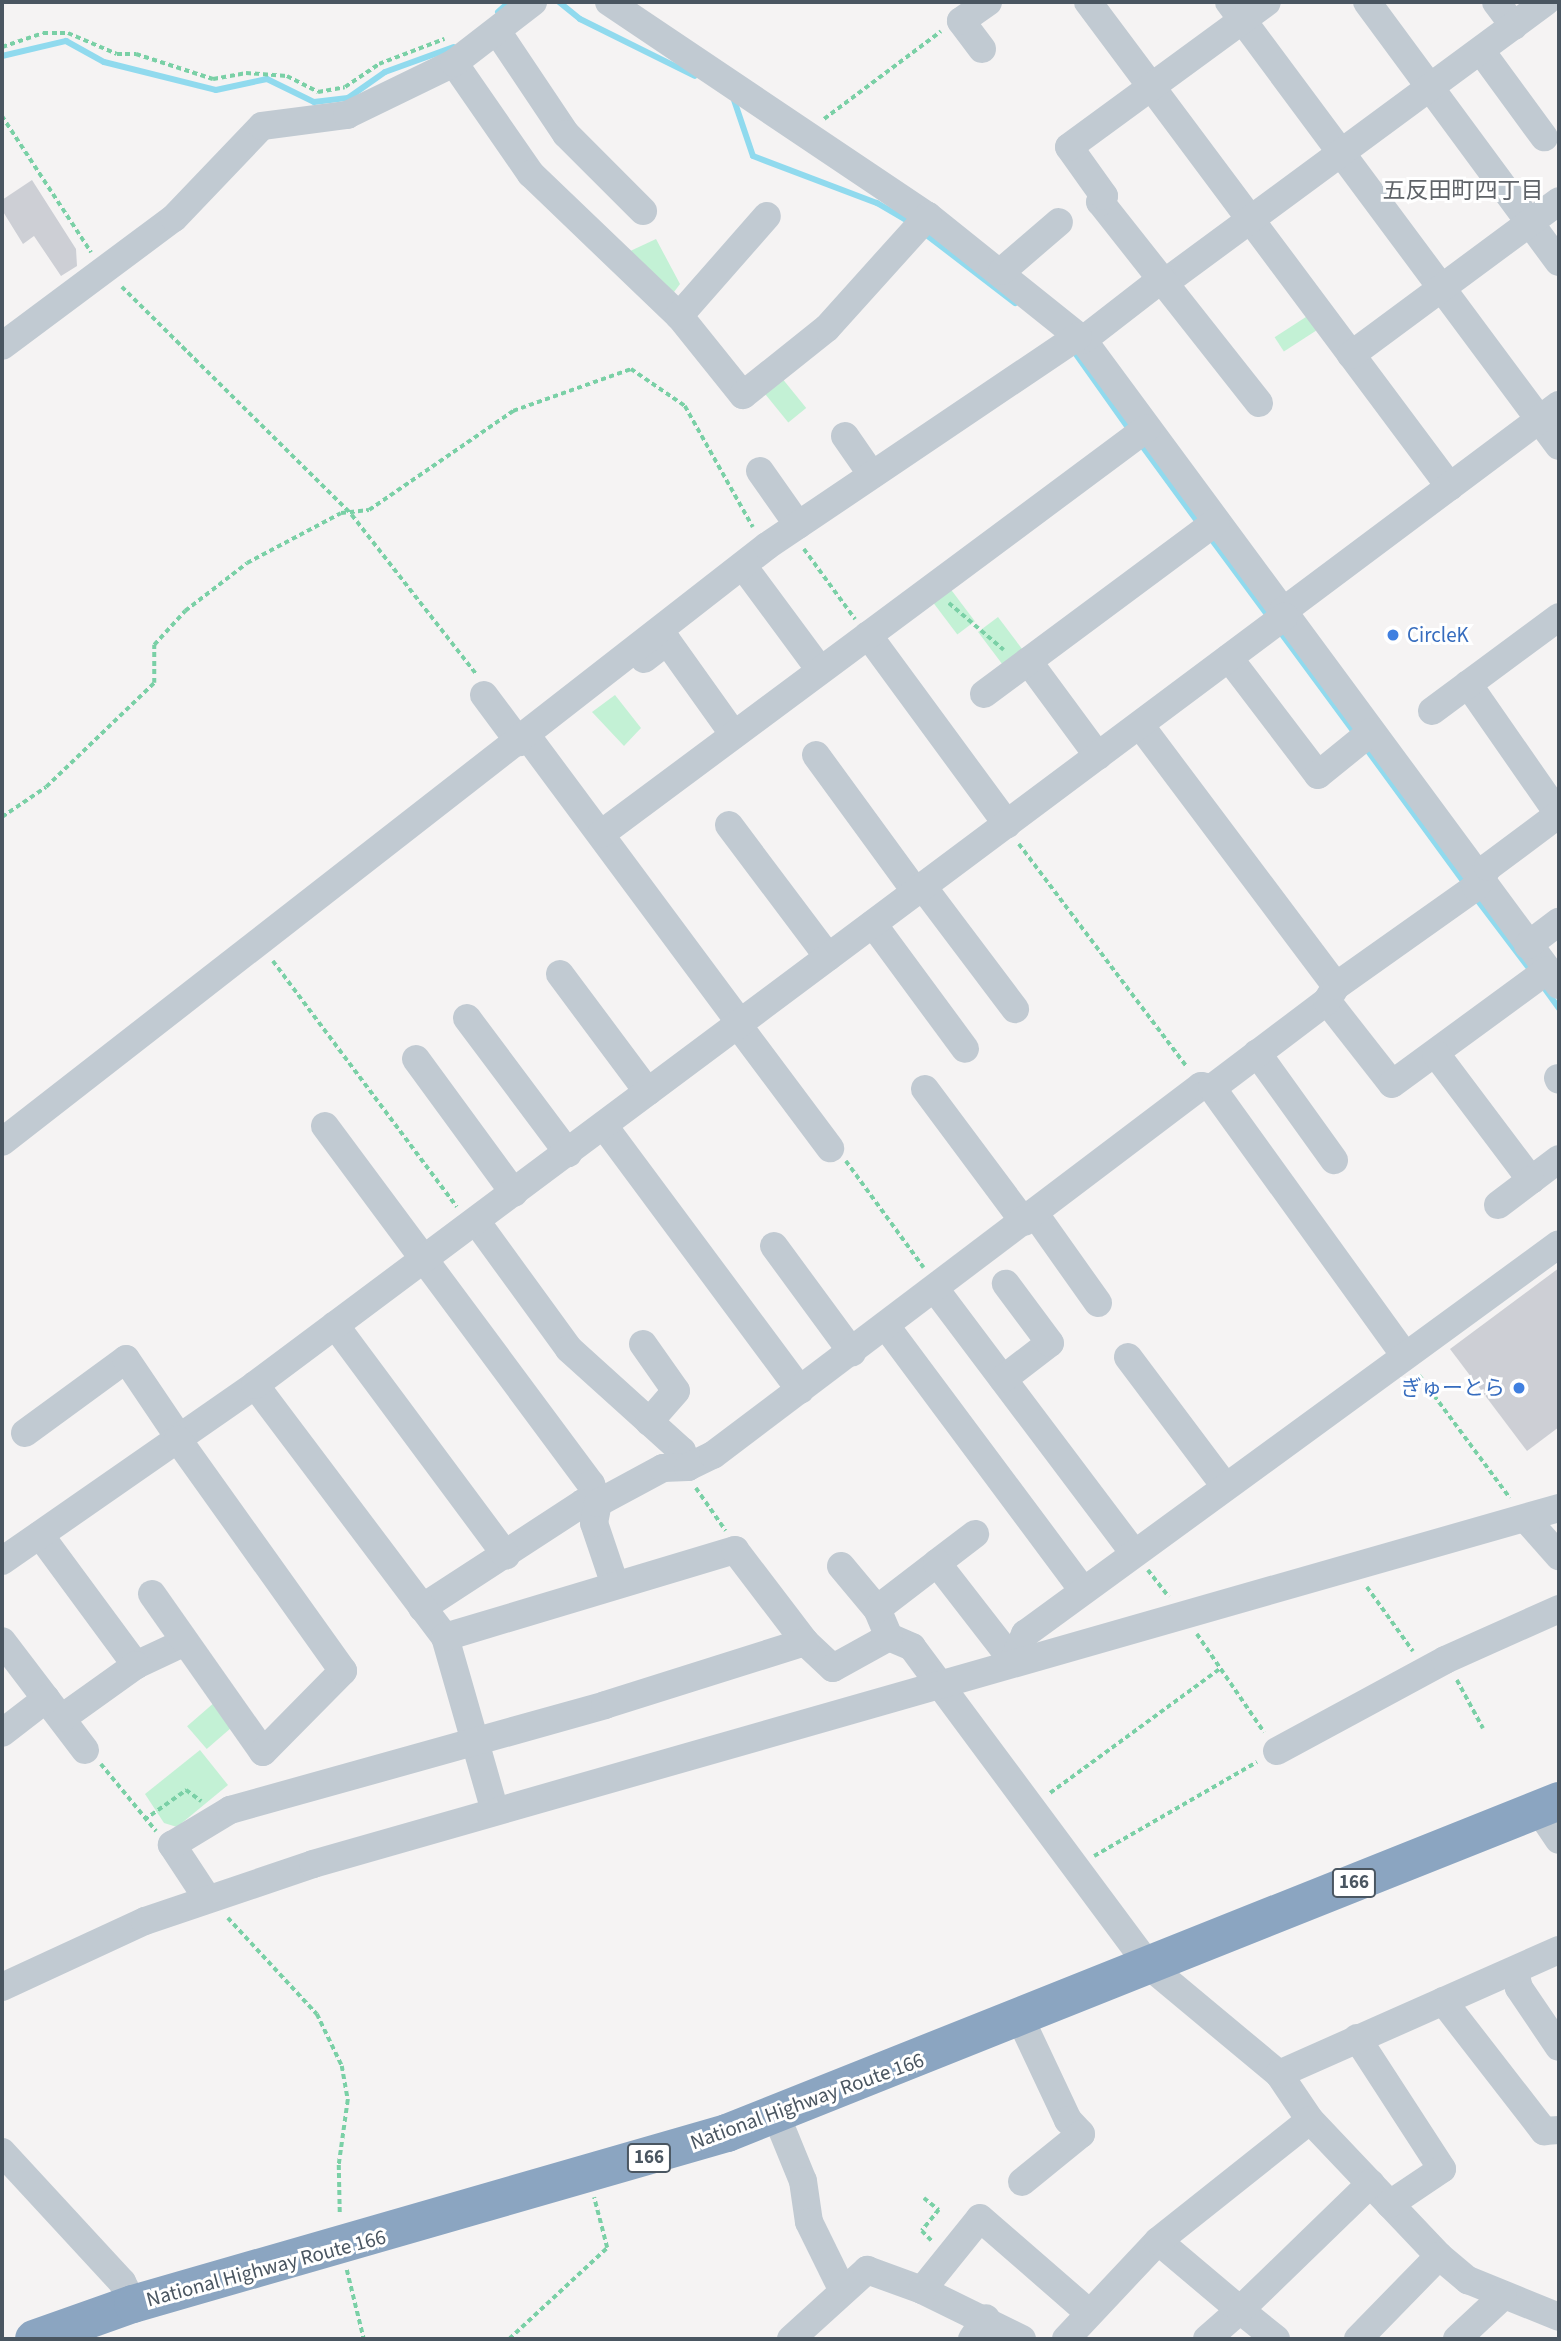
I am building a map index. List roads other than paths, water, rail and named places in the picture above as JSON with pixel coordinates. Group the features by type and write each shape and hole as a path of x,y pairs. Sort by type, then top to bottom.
{"highway":[{"name":"National Highway Route 166","path":"34,2339 134,2304 589,2176 776,2115 1549,1805"}],"street":[{"path":"2,346 174,218 261,126 334,120 454,63 533,2"},
{"path":"609,2 806,133 921,224 1002,271 1073,341 1474,887 1528,945 1545,978 1392,1084 1332,994 1140,726"},
{"path":"982,49 961,21 988,2"},
{"path":"1088,2 1450,487"},
{"path":"1259,404 1165,280 1100,202 1104,196 1069,147 1152,87 1236,11 1268,2"},
{"path":"1367,2 1559,262"},
{"path":"1496,2 1514,26"},
{"path":"2,1142 527,741 767,547 1165,280 1546,2"},
{"path":"1236,11 1442,287 1550,412 1559,446"},
{"path":"496,31 566,134 643,211"},
{"path":"1481,51 1544,136"},
{"path":"454,63 531,174 680,316 743,395 827,328 921,224"},
{"path":"1352,355 1559,201"},
{"path":"680,316 767,216"},
{"path":"1002,271 1059,222"},
{"path":"2,1561 179,1440 568,1153 1140,726 1550,412"},
{"path":"601,834 1139,434"},
{"path":"845,436 872,475"},
{"path":"760,471 794,528"},
{"path":"984,694 1208,528"},
{"path":"749,574 820,670"},
{"path":"1432,711 1559,617"},
{"path":"867,635 1006,825"},
{"path":"527,741 667,641 734,735"},
{"path":"1229,658 1318,775 1364,738"},
{"path":"1023,664 1098,756"},
{"path":"422,1608 583,1503 598,1503 663,1468 688,1467 800,1390 1206,1087 1257,1054 1474,887 1488,867 1559,815 1468,684"},
{"path":"484,695 527,741 601,834 830,1148"},
{"path":"816,755 1015,1009"},
{"path":"729,825 828,957"},
{"path":"1528,945 1559,922"},
{"path":"873,924 965,1049"},
{"path":"560,974 648,1092"},
{"path":"467,1018 568,1153"},
{"path":"1257,1054 1334,1160"},
{"path":"1436,1054 1531,1180"},
{"path":"416,1059 514,1192"},
{"path":"1206,1087 1404,1353"},
{"path":"925,1089 1098,1303"},
{"path":"325,1126 591,1484 598,1503 594,1523 615,1585"},
{"path":"604,1126 800,1390"},
{"path":"1499,1205 1559,1159"},
{"path":"476,1221 569,1349 682,1451 688,1467"},
{"path":"1013,1661 1025,1634 1404,1353 1559,1244"},
{"path":"774,1246 852,1352"},
{"path":"1003,1379 1050,1343 1006,1284"},
{"path":"936,1288 1133,1552"},
{"path":"335,1325 506,1555"},
{"path":"886,1326 1083,1590"},
{"path":"643,1345 676,1391 649,1422"},
{"path":"1128,1357 1224,1485"},
{"path":"25,1433 126,1359 179,1440 343,1671 263,1752 152,1594"},
{"path":"255,1385 445,1637 477,1740 495,1811"},
{"path":"2,1987 208,1898 937,1682 1185,1615 1559,1508"},
{"path":"1526,1519 1559,1556"},
{"path":"877,1609 975,1534"},
{"path":"40,1535 136,1665"},
{"path":"445,1637 735,1550 805,1642 833,1668 889,1637"},
{"path":"937,1563 1013,1661"},
{"path":"841,1566 877,1609 889,1637 912,1647 1148,1965 1279,2074 1310,2120 1439,2256 1503,2296 1559,2317"},
{"path":"1277,1751 1436,1665 1559,1609"},
{"path":"2,1641 85,1750"},
{"path":"2,1732 54,1709 185,1642"},
{"path":"208,1898 172,1845 217,1818 805,1642"},
{"path":"1549,1805 1559,1840"},
{"path":"1279,2074 1559,1951"},
{"path":"1515,1972 1519,1989 1559,2045"},
{"path":"1443,2001 1544,2131 1559,2130"},
{"path":"1020,2018 1068,2120 1081,2134 1022,2182"},
{"path":"1357,2038 1443,2169 1390,2204"},
{"path":"776,2115 803,2181 809,2222 843,2291"},
{"path":"1066,2339 1088,2312 1158,2241 1310,2120"},
{"path":"2,2152 122,2283 134,2304"},
{"path":"1207,2339 1371,2183"},
{"path":"922,2290 980,2218 1088,2312"},
{"path":"1158,2241 1276,2339"},
{"path":"1358,2339 1439,2256"},
{"path":"791,2339 867,2270 922,2290 979,2329 1022,2339"},
{"path":"1458,2339 1503,2296"}],"waterway":[{"path":"498,12 509,2"},
{"path":"559,2 580,19 695,76"},
{"path":"2,56 66,41 104,62 216,90 267,79 314,102 348,98 385,72 454,47"},
{"path":"734,100 753,156 877,203 913,224"},
{"path":"924,233 1015,303"},
{"path":"1073,350 1131,432"},
{"path":"1140,443 1200,525"},
{"path":"1209,536 1269,617"},
{"path":"1278,629 1357,736"},
{"path":"1365,747 1466,885"},
{"path":"1475,897 1532,972"},
{"path":"1545,989 1559,1008"}],"place":[{"name":"CircleK","path":"1393,635"},
{"name":"ぎゅーとら","path":"1519,1388"}],"district":[{"name":"五反田町四丁目","path":"1463,191"}]}
